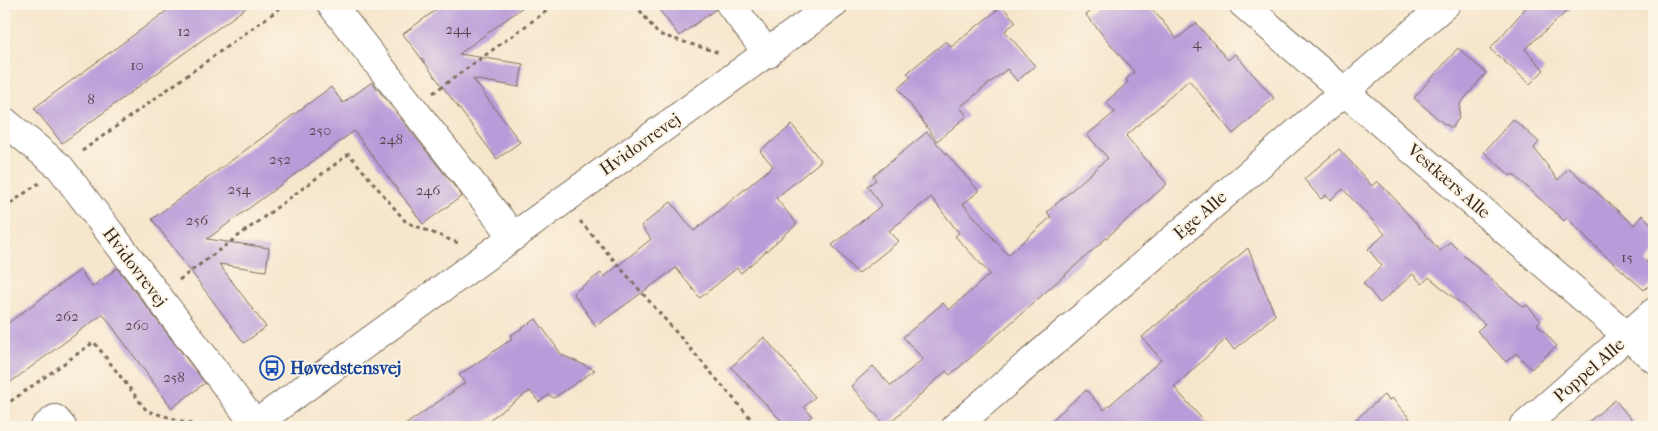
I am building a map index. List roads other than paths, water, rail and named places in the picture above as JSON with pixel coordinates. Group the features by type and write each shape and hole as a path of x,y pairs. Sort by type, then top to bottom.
{"street":[{"path":"331,4 513,236"},
{"path":"730,4 761,59"},
{"name":"Hvidovrevej","path":"4,121 60,167 253,426 562,200 761,59 834,4"},
{"name":"Vestkærs Alle","path":"1243,4 1654,358"},
{"name":"Ege Alle","path":"955,427 1446,4"},
{"name":"Poppel Alle","path":"1523,427 1654,312"},
{"path":"45,427 55,419 62,427"}],"place":[{"name":"Høvedstensvej","path":"272,368"}]}
